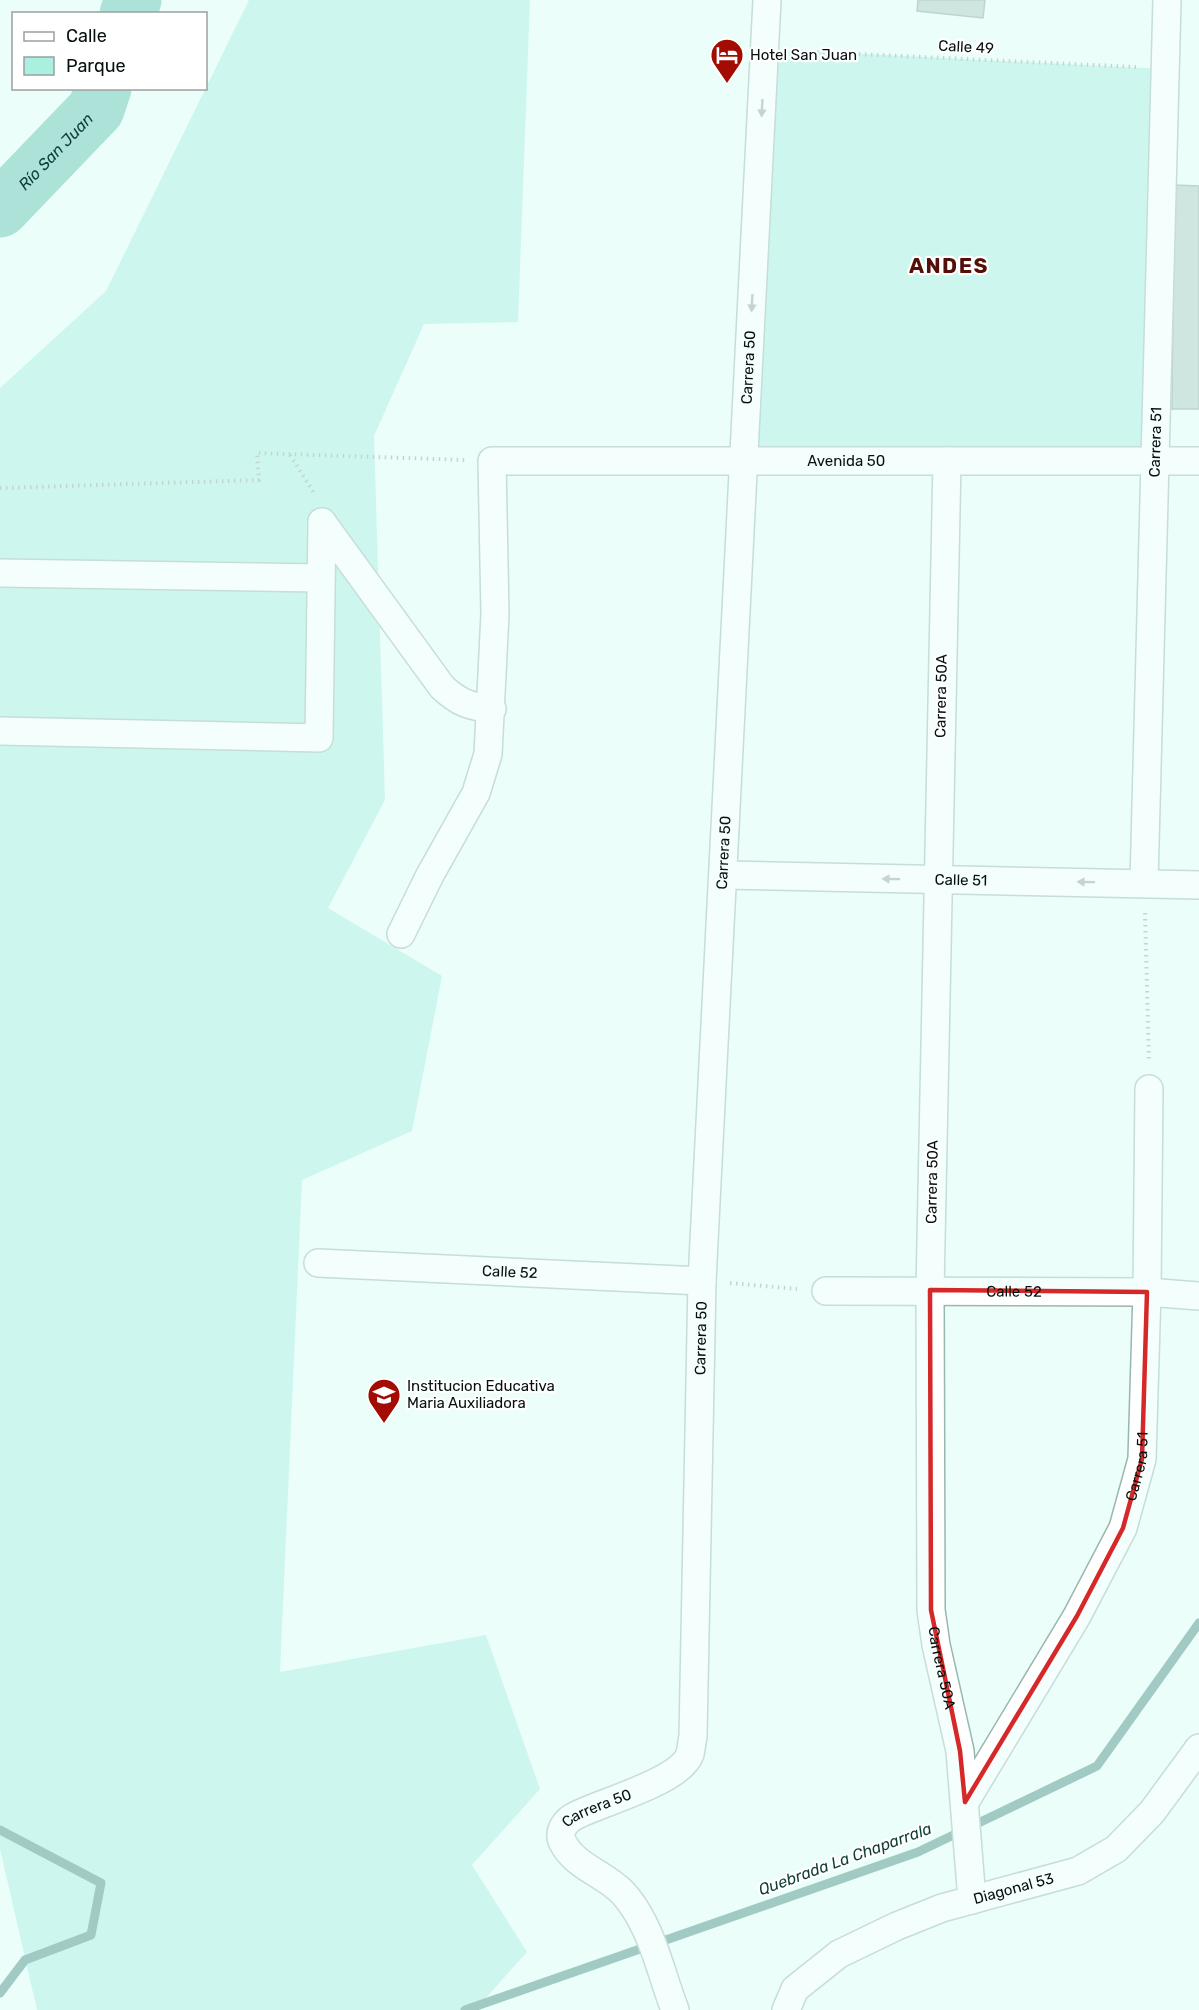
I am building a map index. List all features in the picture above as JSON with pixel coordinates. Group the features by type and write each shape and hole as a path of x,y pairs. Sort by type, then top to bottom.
{"street":[{"name":"Carrera 50","path":"675,2010 642,1919 622,1893 572,1856 560,1834 564,1824 574,1816 633,1793 673,1773 689,1756 693,1736 702,1281 768,0"},
{"name":"Carrera 51","path":"1144,884 1167,0"},
{"name":"Avenida 50","path":"492,461 1199,461"},
{"path":"401,934 430,875 476,793 488,754 495,614 492,461"},
{"name":"Carrera 50A","path":"947,461 930,1290 931,1610 936,1645 960,1751 972,1900"},
{"path":"322,522 442,687 468,706 492,709"},
{"path":"0,731 319,738 322,522"},
{"path":"0,573 320,578"},
{"name":"Calle 51","path":"723,875 1199,885"},
{"name":"Carrera 51","path":"965,1802 1077,1616 1123,1528 1142,1459 1147,1292 1149,1089"},
{"name":"Calle 52","path":"318,1263 702,1281"},
{"name":"Calle 52","path":"826,1292 930,1290 1147,1292 1199,1296"},
{"name":"Diagonal 53","path":"790,2000 839,1954 897,1926 942,1908 1078,1871 1116,1849 1152,1812 1197,1755"}],"path":[{"name":"Calle 49","path":"765,50 1165,69"},
{"path":"0,488 259,480 257,453 492,461"},
{"path":"291,455 319,501 322,522"},
{"path":"1144,884 1149,1089"},
{"path":"702,1281 826,1292"}],"highlighted area":[{"path":"930,1290 1147,1292 1142,1459 1123,1528 1077,1616 965,1802 960,1751 931,1610"}],"green space":[{"path":"249,0 530,0 518,322 424,324 374,436 385,800 328,908 442,976 412,1131 302,1180 280,1672 486,1635 540,1789 472,1865 527,1952 475,2010 37,2010 0,1849 0,388 106,291 205,90 207,90 207,85"},
{"path":"765,49 1165,69 1155,461 744,461"}],"building":[{"path":"918,0 985,0 983,18 917,11"},
{"path":"1174,185 1199,186 1199,409 1172,409"}],"waterway":[{"name":"Río San Juan","path":"129,12 133,0"},
{"name":"Río San Juan","path":"0,209 96,109 102,90"},
{"name":"Quebrada La Chaparrala","path":"465,2010 918,1852 1097,1766 1199,1623"},
{"name":"Quebrada La Chaparrala","path":"0,1830 101,1883 91,1935 25,1960 0,1993"}],"place":[{"name":"Hotel San Juan","path":"727,84"},
{"name":"Institucion Educativa Maria Auxiliadora","path":"384,1424"}],"district":[{"name":"ANDES","path":"949,265"}]}
